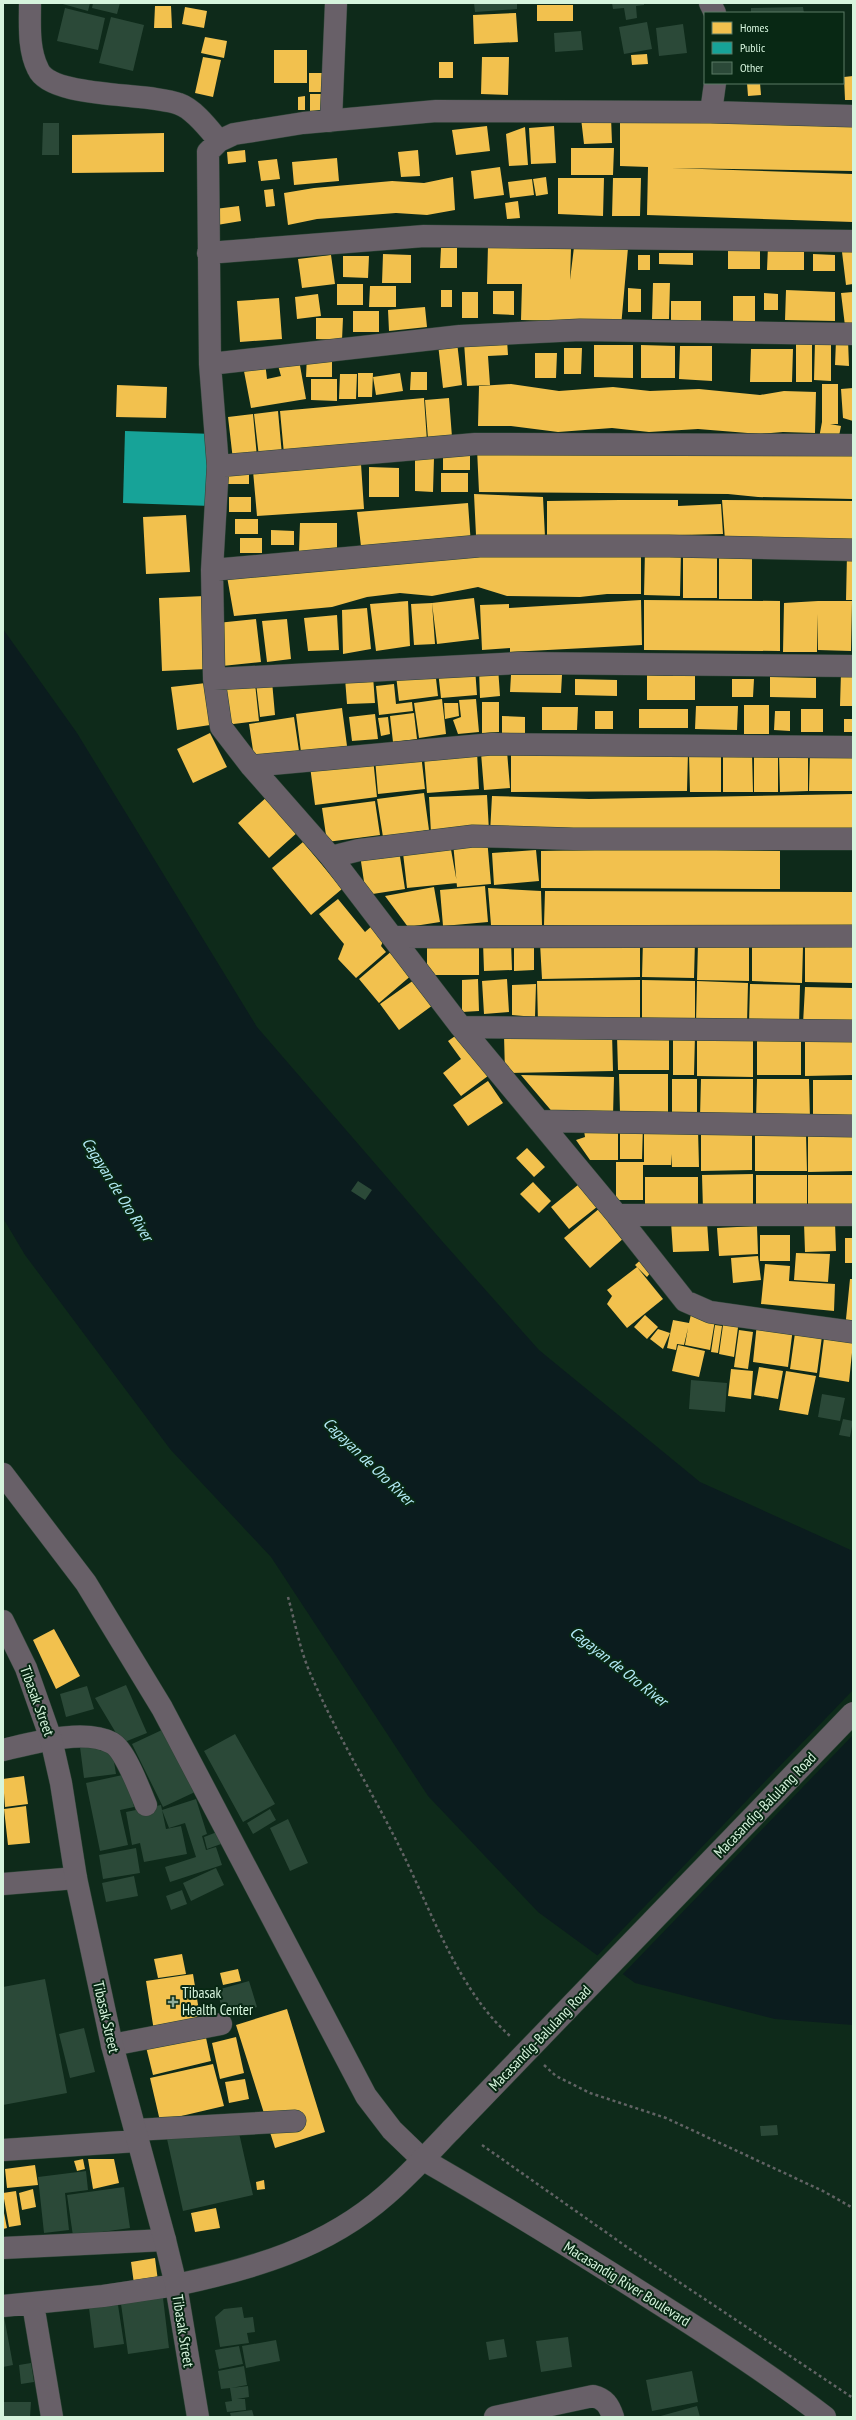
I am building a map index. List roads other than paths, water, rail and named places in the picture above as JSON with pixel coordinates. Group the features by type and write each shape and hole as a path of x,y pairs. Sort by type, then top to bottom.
{"street":[{"path":"30,3 30,42 38,70 48,81 66,89 154,97 181,104 219,141"},
{"path":"332,121 336,3"},
{"path":"710,3 714,12"},
{"path":"711,112 715,84"},
{"path":"853,116 711,112 436,111 332,121 234,134 219,141 208,152 210,364 218,466 212,570 214,678 221,727 251,766 331,857 461,1027 617,1215 685,1301 710,1312 853,1332"},
{"path":"208,253 424,236 853,241"},
{"path":"210,364 460,336 580,330 853,334"},
{"path":"218,466 475,444 853,444"},
{"path":"212,570 479,546 668,546 853,550"},
{"path":"214,678 518,663 853,666"},
{"path":"251,766 492,744 853,747"},
{"path":"331,857 359,850 473,836 573,839 853,839"},
{"path":"392,937 853,936"},
{"path":"461,1027 853,1031"},
{"path":"539,1121 853,1126"},
{"path":"617,1215 853,1215"},
{"name":"Macasandig River Boulevard","path":"3,1474 86,1582 127,1646 166,1715 366,2096 392,2130 422,2159 496,2202 640,2292 795,2394 825,2417"},
{"name":"Tibasak Street","path":"3,1622 26,1668 51,1739 61,1783 76,1878 112,2045 176,2285 198,2417"},
{"name":"Macasandig-Balulang Road","path":"3,2306 33,2304 176,2285 252,2267 287,2256 322,2240 353,2220 386,2195 451,2130 853,1713"},
{"path":"3,1750 51,1739 92,1737 113,1743 129,1765 146,1805"},
{"path":"3,1884 76,1878"},
{"path":"112,2045 221,2024"},
{"path":"3,2150 136,2135 295,2121"},
{"path":"3,2248 165,2240"},
{"path":"33,2304 52,2417"},
{"path":"495,2417 593,2396 603,2399 610,2408 613,2417"}],"water":[{"name":"Cagayan de Oro River","path":"3,629 77,733 257,1027 442,1241 539,1350 700,1482 853,1551 853,2025 775,2019 635,1983 538,1912 428,1796 271,1557 170,1449 25,1255 3,1218"}],"place":[{"name":"Tibasak Health Center","path":"173,2002"}]}
